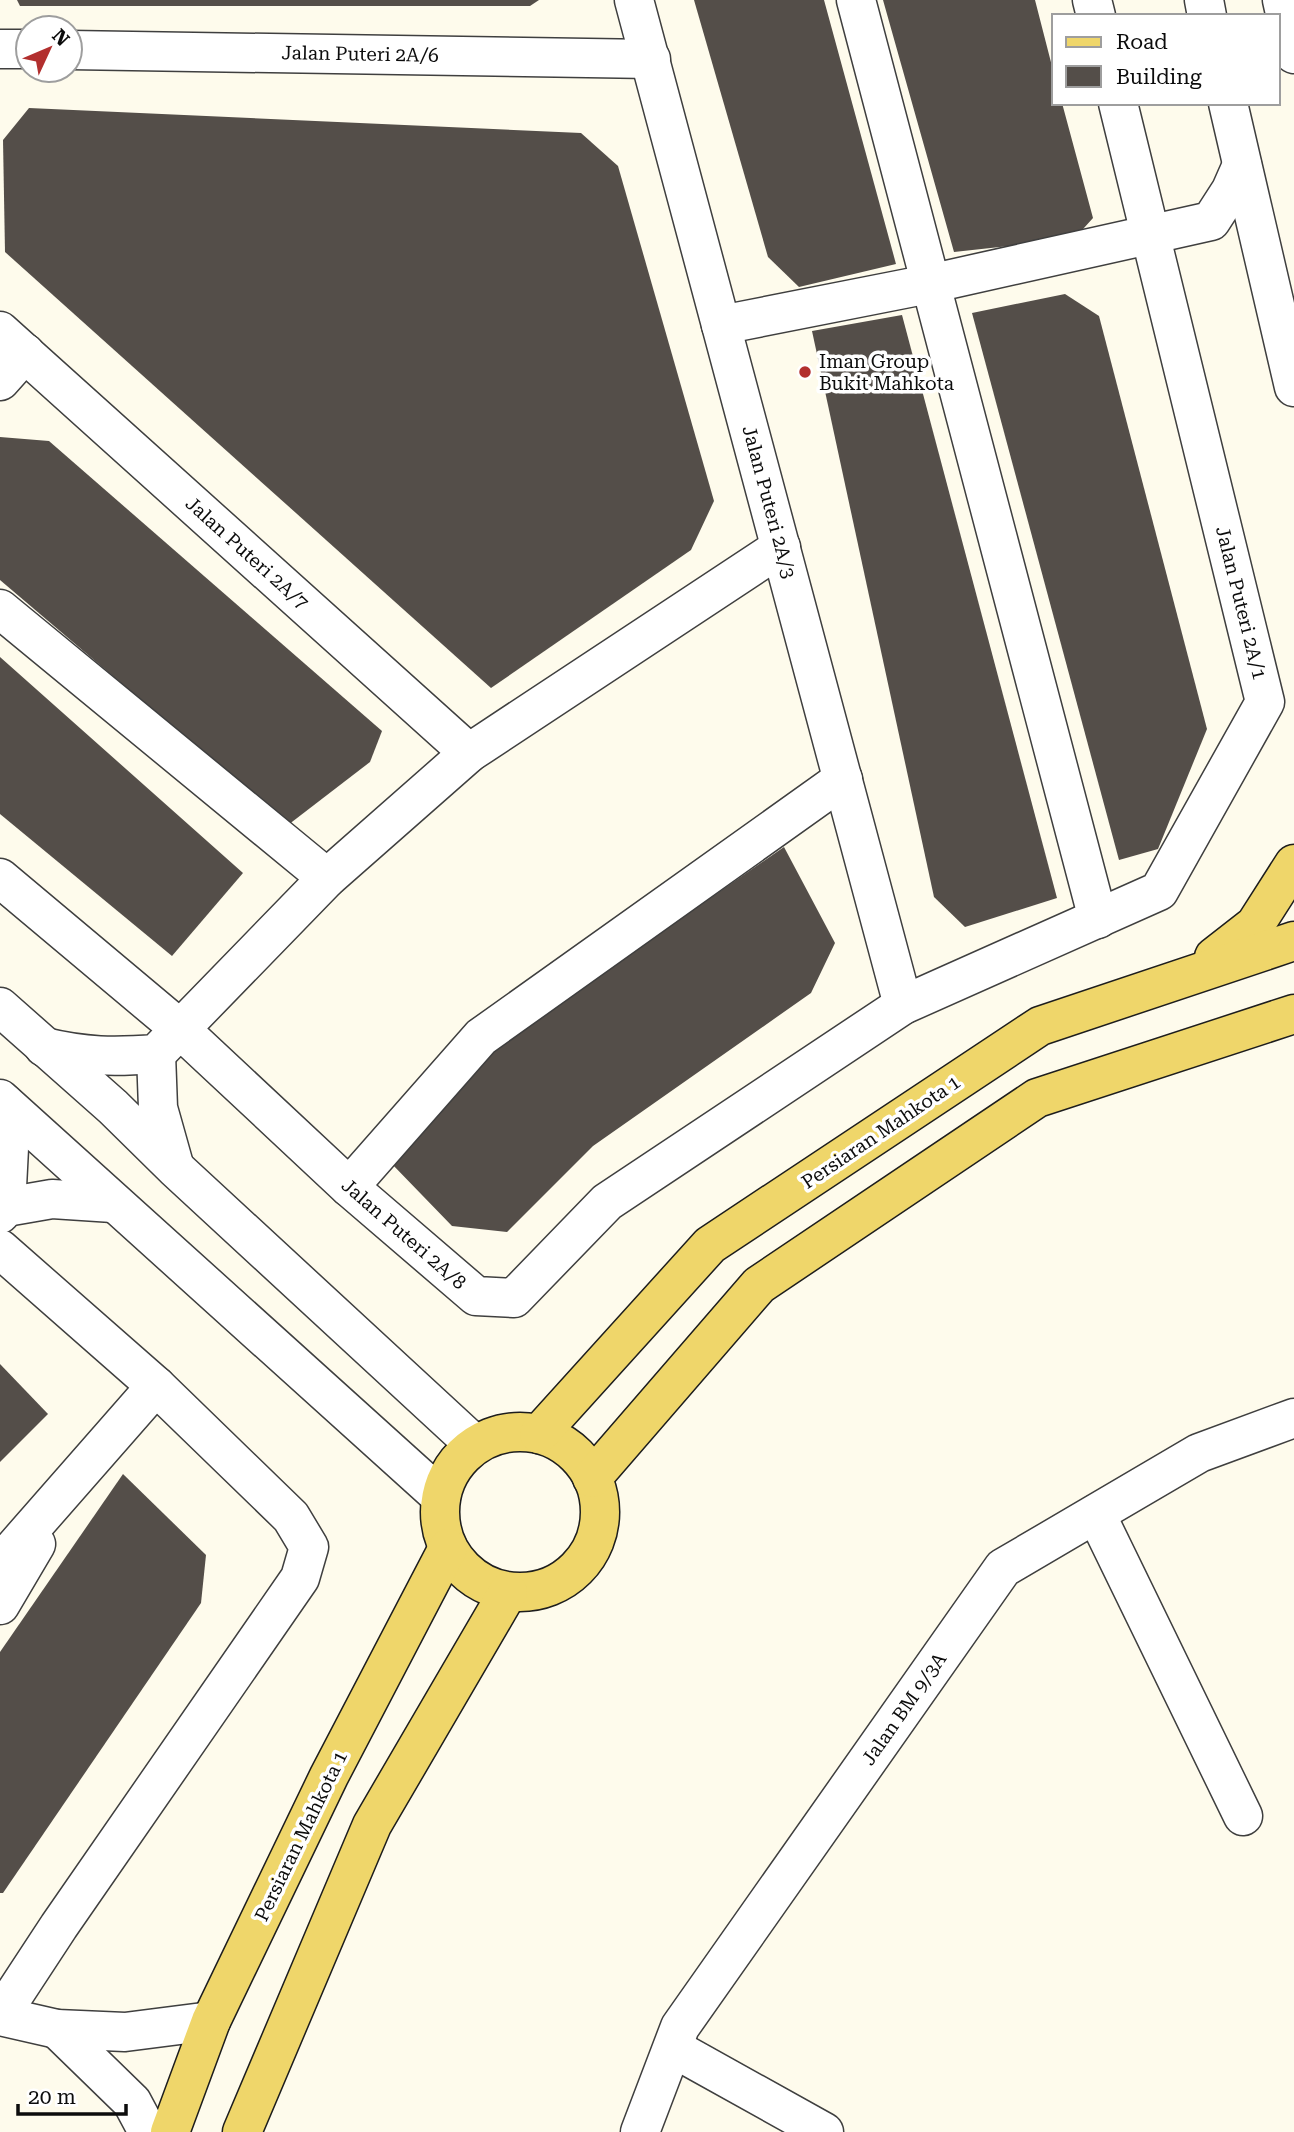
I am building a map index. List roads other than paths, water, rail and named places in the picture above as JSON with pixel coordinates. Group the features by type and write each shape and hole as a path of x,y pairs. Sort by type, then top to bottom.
{"main road":[{"path":"1187,977 1255,925 1294,864"},
{"name":"Persiaran Mahkota 1","path":"539,1434 710,1245 1040,1026 1294,941"},
{"path":"592,1478 759,1285 1037,1098 1294,1014"},
{"path":"513,1432 539,1434 561,1443 579,1458 592,1478 599,1501 599,1526 591,1550 577,1570 557,1584 533,1591 508,1592 484,1583 463,1569 448,1548 441,1523 441,1497 450,1473 475,1445 488,1438 513,1432"},
{"name":"Persiaran Mahkota 1","path":"170,2132 211,2021 329,1776 448,1548"},
{"path":"242,2132 372,1825 508,1592"}],"street":[{"name":"Jalan Puteri 2A/3","path":"634,0 903,1004"},
{"path":"856,0 1098,919"},
{"path":"1282,0 1294,54"},
{"name":"Jalan Puteri 2A/6","path":"84,50 650,59"},
{"name":"Jalan Puteri 2A/1","path":"903,1004 1159,891 1265,702 1119,105"},
{"path":"1228,105 1294,387"},
{"path":"721,325 929,284 1211,221 1231,190 1242,165"},
{"path":"1211,221 1249,262 1273,300"},
{"path":"0,381 12,342"},
{"name":"Jalan Puteri 2A/7","path":"12,342 469,753"},
{"path":"44,1047 77,1055 119,1057 168,1041 327,878 469,753 781,547"},
{"path":"0,608 327,878"},
{"path":"349,1187 481,1037 843,779"},
{"name":"Jalan Puteri 2A/8","path":"0,877 168,1041 349,1187 476,1296 514,1298 607,1202 903,1004"},
{"path":"0,1007 113,1107 174,1168 475,1445"},
{"path":"168,1041 158,1108 174,1168"},
{"path":"2,1101 9,1148 3,1210 52,1199 113,1203"},
{"path":"2,1101 441,1497"},
{"path":"0,1249 156,1386 291,1517 309,1547 300,1578 59,1926 0,2016 57,2029 124,2032 211,2021"},
{"path":"0,1564 156,1386"},
{"name":"Jalan BM 9/3A","path":"640,2132 681,2027 1003,1568 1199,1453 1294,1418"},
{"path":"0,1605 78,1473"},
{"path":"1096,1514 1243,1816"},
{"path":"57,2029 132,2102 148,2132"},
{"path":"673,2048 824,2132"}],"place":[{"name":"Iman Group Bukit Mahkota","path":"805,372"}]}
